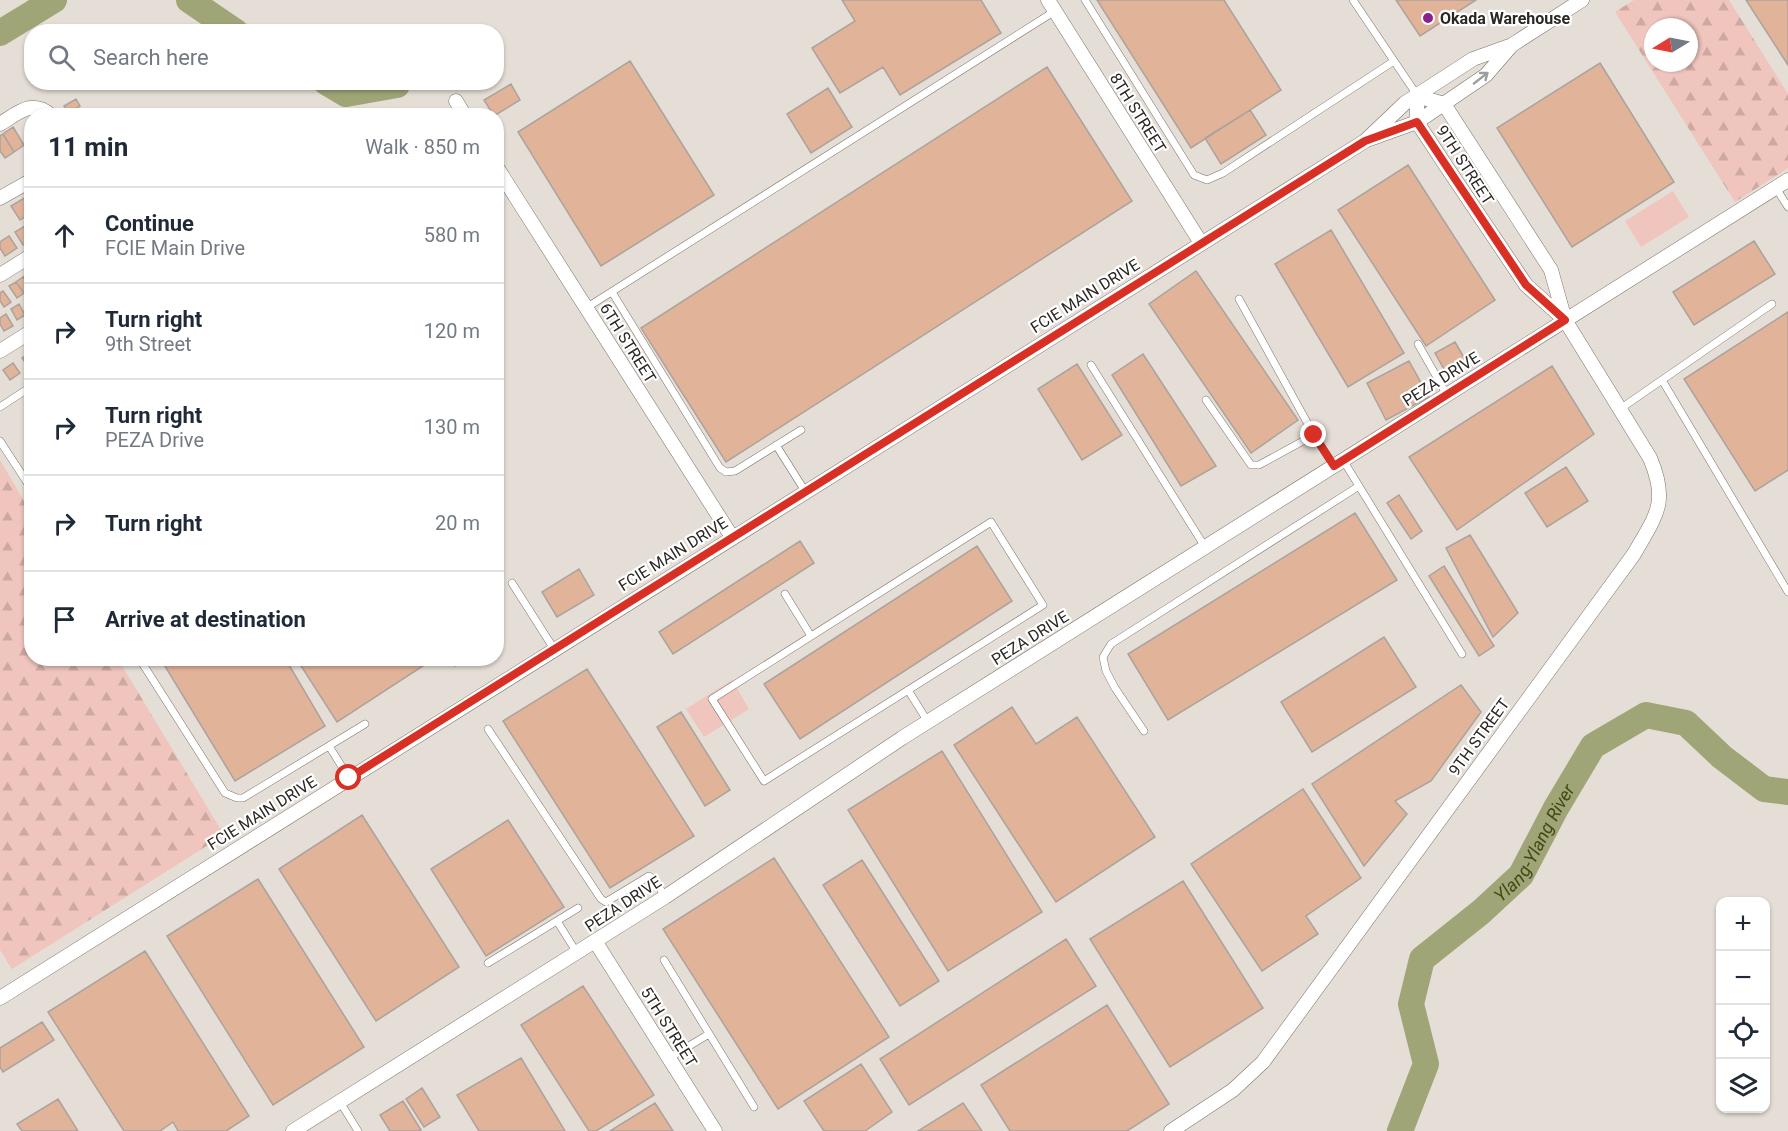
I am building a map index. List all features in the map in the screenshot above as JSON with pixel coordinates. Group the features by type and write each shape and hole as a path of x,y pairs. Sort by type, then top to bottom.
{"street":[{"name":"FCIE MAIN DRIVE","path":"0,998 1365,141 1405,103 1473,59 1512,45 1582,0"},
{"name":"8TH STREET","path":"1052,6 1201,243"},
{"name":"FCIE MAIN DRIVE","path":"1365,141 1417,122 1486,75 1512,45"},
{"name":"9TH STREET","path":"1171,1131 1233,1090 1263,1062 1634,554 1655,516 1660,498 1658,476 1650,458 1565,320 1551,270 1444,104 1417,96 1417,122 1526,285 1565,320"},
{"path":"456,101 460,108"},
{"path":"0,124 24,109"},
{"name":"6TH STREET","path":"504,179 732,537"},
{"name":"PEZA DRIVE","path":"293,1131 665,897 928,722 1788,180"},
{"path":"0,198 24,184"},
{"path":"0,274 24,260"},
{"path":"0,351 24,336"},
{"name":"5TH STREET","path":"595,941 716,1131"}],"lane":[{"path":"1085,0 1194,175 1207,180 1223,173 1394,61"},
{"path":"1353,0 1417,96"},
{"path":"586,308 1052,6"},
{"path":"1776,188 1788,207"},
{"path":"612,292 720,468 726,472 735,471 801,430"},
{"path":"1239,299 1314,435 1359,486 1462,654"},
{"path":"1620,409 1772,304"},
{"path":"1418,344 1447,395"},
{"path":"1091,365 1205,547"},
{"path":"1662,380 1788,592"},
{"path":"0,407 24,391"},
{"path":"1206,399 1251,465 1259,465 1314,435"},
{"path":"0,441 24,478"},
{"path":"776,446 805,491"},
{"path":"1143,731 1106,671 1103,657 1111,644 1359,486"},
{"path":"991,522 1043,604 908,690 764,781 712,699 991,522"},
{"path":"512,583 554,649"},
{"path":"784,594 811,636"},
{"path":"145,666 225,793 231,796 243,798 365,724"},
{"path":"908,690 928,722"},
{"path":"488,729 601,899 606,902 650,876 665,897"},
{"path":"328,746 349,778"},
{"path":"488,963 578,908"},
{"path":"557,921 577,953"},
{"path":"664,960 754,1107"},
{"path":"669,1058 709,1034"},
{"path":"340,1102 358,1131"}],"green space":[{"path":"1634,0 1729,0 1788,94 1788,168 1735,202 1653,72 1698,72 1698,18 1644,18 1644,58 1615,12"},
{"path":"1673,191 1689,217 1641,247 1625,221"},
{"path":"0,460 24,501 24,666 122,666 224,835 12,969 0,950"},
{"path":"732,680 749,709 704,737 686,709"}],"building":[{"path":"842,0 981,0 1001,33 900,95 883,67 840,93 812,48 855,21"},
{"path":"1097,0 1224,0 1281,90 1191,148"},
{"name":"Okada Warehouse","path":"1396,0 1476,0 1420,36"},
{"path":"1746,0 1788,0 1788,65"},
{"path":"630,61 714,195 601,266 518,132"},
{"path":"1600,63 1674,182 1572,247 1497,128"},
{"path":"1047,67 1132,201 726,462 641,328"},
{"path":"511,84 520,100 504,110 504,108 489,108 484,100"},
{"path":"828,88 852,127 811,153 787,114"},
{"path":"76,99 80,106 65,108 64,106"},
{"path":"1250,110 1266,135 1221,164 1205,138"},
{"path":"13,127 24,145 14,152 3,134"},
{"path":"3,134 14,152 5,158 0,151 0,136"},
{"path":"1408,165 1495,300 1426,346 1338,210"},
{"path":"24,198 24,217 20,220 11,206"},
{"path":"24,227 24,244 23,245 15,232"},
{"path":"1331,230 1404,353 1348,387 1275,264"},
{"path":"9,236 17,248 5,256 0,248 0,242"},
{"path":"1754,241 1775,274 1694,325 1673,292"},
{"path":"1196,271 1298,420 1251,453 1149,304"},
{"path":"23,277 24,293 16,282"},
{"path":"16,282 24,293 17,298 9,286"},
{"path":"3,291 11,302 4,307 0,301 0,293"},
{"path":"19,304 24,316 17,320 11,309"},
{"path":"1788,312 1788,470 1755,491 1684,379"},
{"path":"6,314 13,326 4,331 0,318"},
{"path":"1455,342 1466,361 1446,373 1435,353"},
{"path":"1143,354 1216,466 1181,486 1112,375"},
{"path":"1409,361 1429,397 1386,420 1367,383"},
{"path":"13,363 20,373 10,380 3,370"},
{"path":"1077,364 1122,435 1082,460 1038,389"},
{"path":"1552,366 1594,434 1457,530 1409,457"},
{"path":"1566,467 1588,501 1547,527 1525,493"},
{"path":"1399,495 1422,531 1411,539 1387,503"},
{"path":"1355,513 1397,580 1168,720 1128,654"},
{"path":"1470,535 1518,613 1493,637 1446,548"},
{"path":"800,541 814,563 673,654 659,632"},
{"path":"977,546 1012,601 800,739 764,684"},
{"path":"1444,566 1494,646 1479,656 1429,576"},
{"path":"579,569 594,595 557,617 542,592"},
{"path":"1384,637 1416,687 1312,752 1281,702"},
{"path":"165,666 290,666 325,726 235,781"},
{"path":"301,666 423,666 337,722"},
{"path":"587,669 694,836 610,888 503,721"},
{"path":"1461,685 1481,712 1431,781 1395,801 1407,814 1364,866 1312,784"},
{"path":"1012,707 1036,744 1077,717 1155,837 1056,902 954,745"},
{"path":"681,712 730,790 705,806 657,727"},
{"path":"942,751 1042,912 948,971 848,810"},
{"path":"1303,789 1361,878 1306,916 1318,934 1262,971 1191,864"},
{"path":"362,815 459,967 376,1021 279,869"},
{"path":"508,820 564,907 486,956 431,869"},
{"path":"774,858 889,1037 778,1109 663,929"},
{"path":"862,860 939,981 900,1006 823,885"},
{"path":"258,879 364,1047 273,1105 167,936"},
{"path":"1183,881 1263,1008 1170,1067 1090,939"},
{"path":"1066,939 1096,986 909,1105 880,1059"},
{"path":"145,951 249,1116 226,1131 178,1131 173,1122 160,1131 124,1131 48,1012"},
{"path":"583,986 654,1095 596,1131 589,1131 521,1025"},
{"path":"1107,1005 1169,1104 1127,1131 1010,1131 981,1085"},
{"path":"42,1022 54,1040 3,1072 0,1067 0,1048"},
{"path":"521,1058 565,1131 479,1131 457,1095"},
{"path":"861,1064 892,1112 865,1131 824,1131 804,1101"},
{"path":"422,1088 440,1117 424,1127 406,1099"},
{"path":"58,1099 78,1131 22,1131 17,1124"},
{"path":"403,1101 421,1130 390,1131 380,1115"},
{"path":"655,1103 673,1131 610,1131"},
{"path":"963,1103 982,1131 918,1131"}],"waterway":[{"path":"0,33 54,0"},
{"path":"189,0 224,24"},
{"path":"339,90 346,94 369,90"},
{"name":"Ylang-Ylang River","path":"1400,1131 1426,1064 1411,1004 1422,959 1481,912 1521,875 1556,808 1593,746 1646,715 1686,723 1722,757 1764,789 1788,792"}],"place":[{"name":"Okada Warehouse","path":"1428,18"}],"route":[{"path":"349,778 1365,141 1417,122 1526,285 1565,320 1334,466 1314,435"}]}
